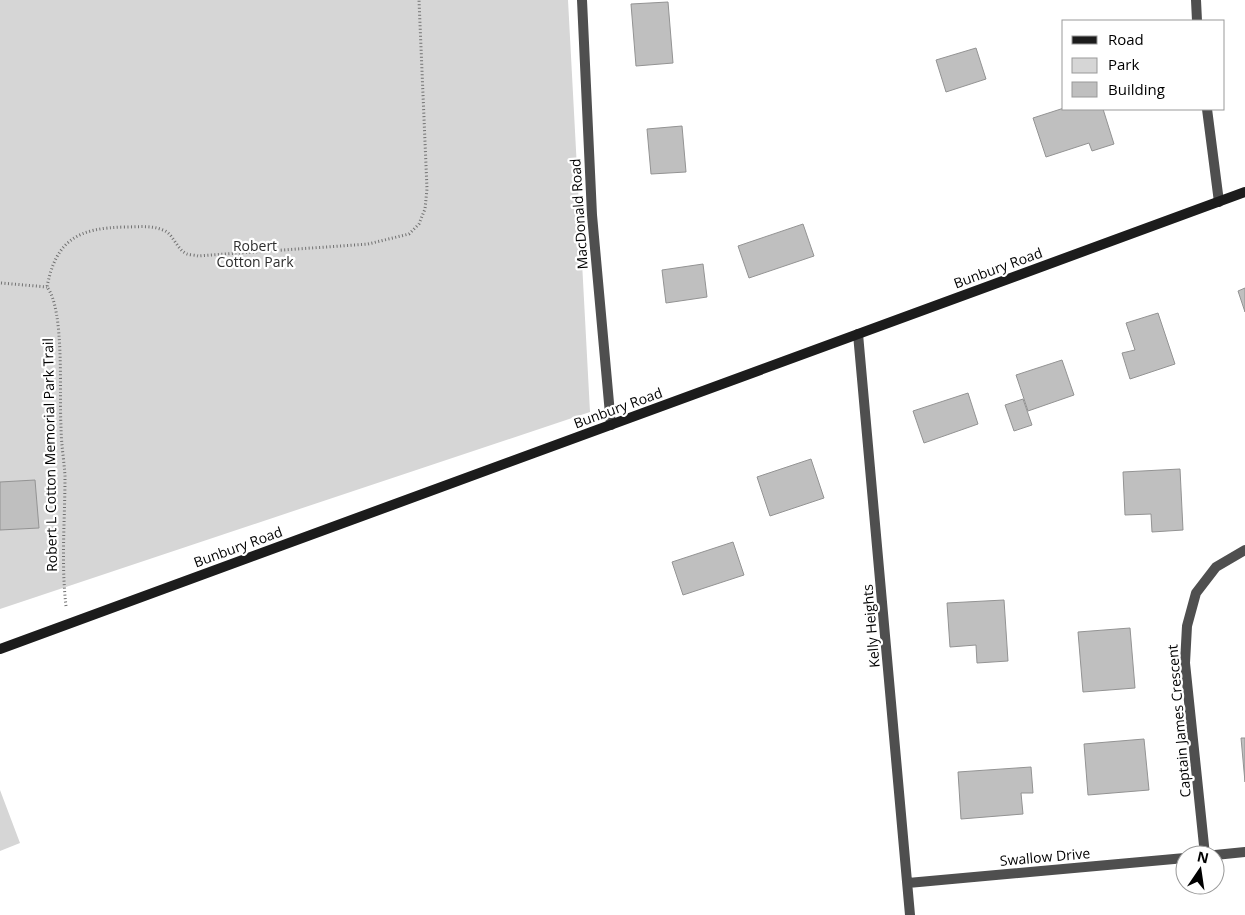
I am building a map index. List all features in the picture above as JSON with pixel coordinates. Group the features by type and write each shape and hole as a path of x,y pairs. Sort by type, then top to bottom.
{"main road":[{"name":"Bunbury Road","path":"0,649 1245,192"}],"street":[{"name":"MacDonald Road","path":"582,0 592,215 610,425"},
{"path":"1196,0 1197,20"},
{"path":"1207,110 1219,202"},
{"name":"Kelly Heights","path":"858,334 910,915"},
{"name":"Captain James Crescent","path":"1204,845 1186,663 1187,626 1196,593 1211,573 1216,567 1245,550"},
{"path":"1225,854 1245,852"},
{"name":"Swallow Drive","path":"908,883 1175,859"}],"path":[{"path":"1,283 47,287 49,273 60,249 76,236 94,230 150,227 164,230 171,235 186,254 198,256 368,244 409,234 419,224 425,210 427,189 419,0"},
{"name":"Robert L Cotton Memorial Park Trail","path":"47,287 57,314 61,426 65,474 64,549 66,605 71,623"}],"green space":[{"name":"Robert Cotton Park","path":"0,0 568,0 590,412 0,609"},
{"path":"0,790 20,843 0,851"}],"building":[{"path":"668,2 673,63 636,66 631,4"},
{"path":"976,48 986,79 946,92 936,60"},
{"path":"1062,109 1103,110 1114,144 1092,151 1089,143 1046,157 1033,118"},
{"path":"682,126 686,172 651,174 647,129"},
{"path":"803,224 814,256 749,278 738,246"},
{"path":"703,264 707,297 666,303 662,270"},
{"path":"1245,288 1245,312 1238,291"},
{"path":"1158,313 1175,364 1130,379 1122,353 1135,350 1126,323"},
{"path":"1062,360 1074,395 1028,411 1016,375"},
{"path":"968,393 978,424 924,443 913,411"},
{"path":"1023,399 1032,425 1014,431 1005,405"},
{"path":"811,459 824,498 770,516 757,477"},
{"path":"1180,469 1183,530 1152,532 1151,514 1125,515 1123,472"},
{"path":"35,480 39,528 0,530 0,482"},
{"path":"733,542 744,575 683,595 672,562"},
{"path":"1004,600 1008,661 977,663 976,645 950,647 947,603"},
{"path":"1130,628 1135,688 1083,692 1078,632"},
{"path":"1241,738 1245,738 1245,782"},
{"path":"1144,739 1149,790 1088,795 1084,744"},
{"path":"1031,767 1033,793 1021,793 1023,814 961,819 958,772"}]}
